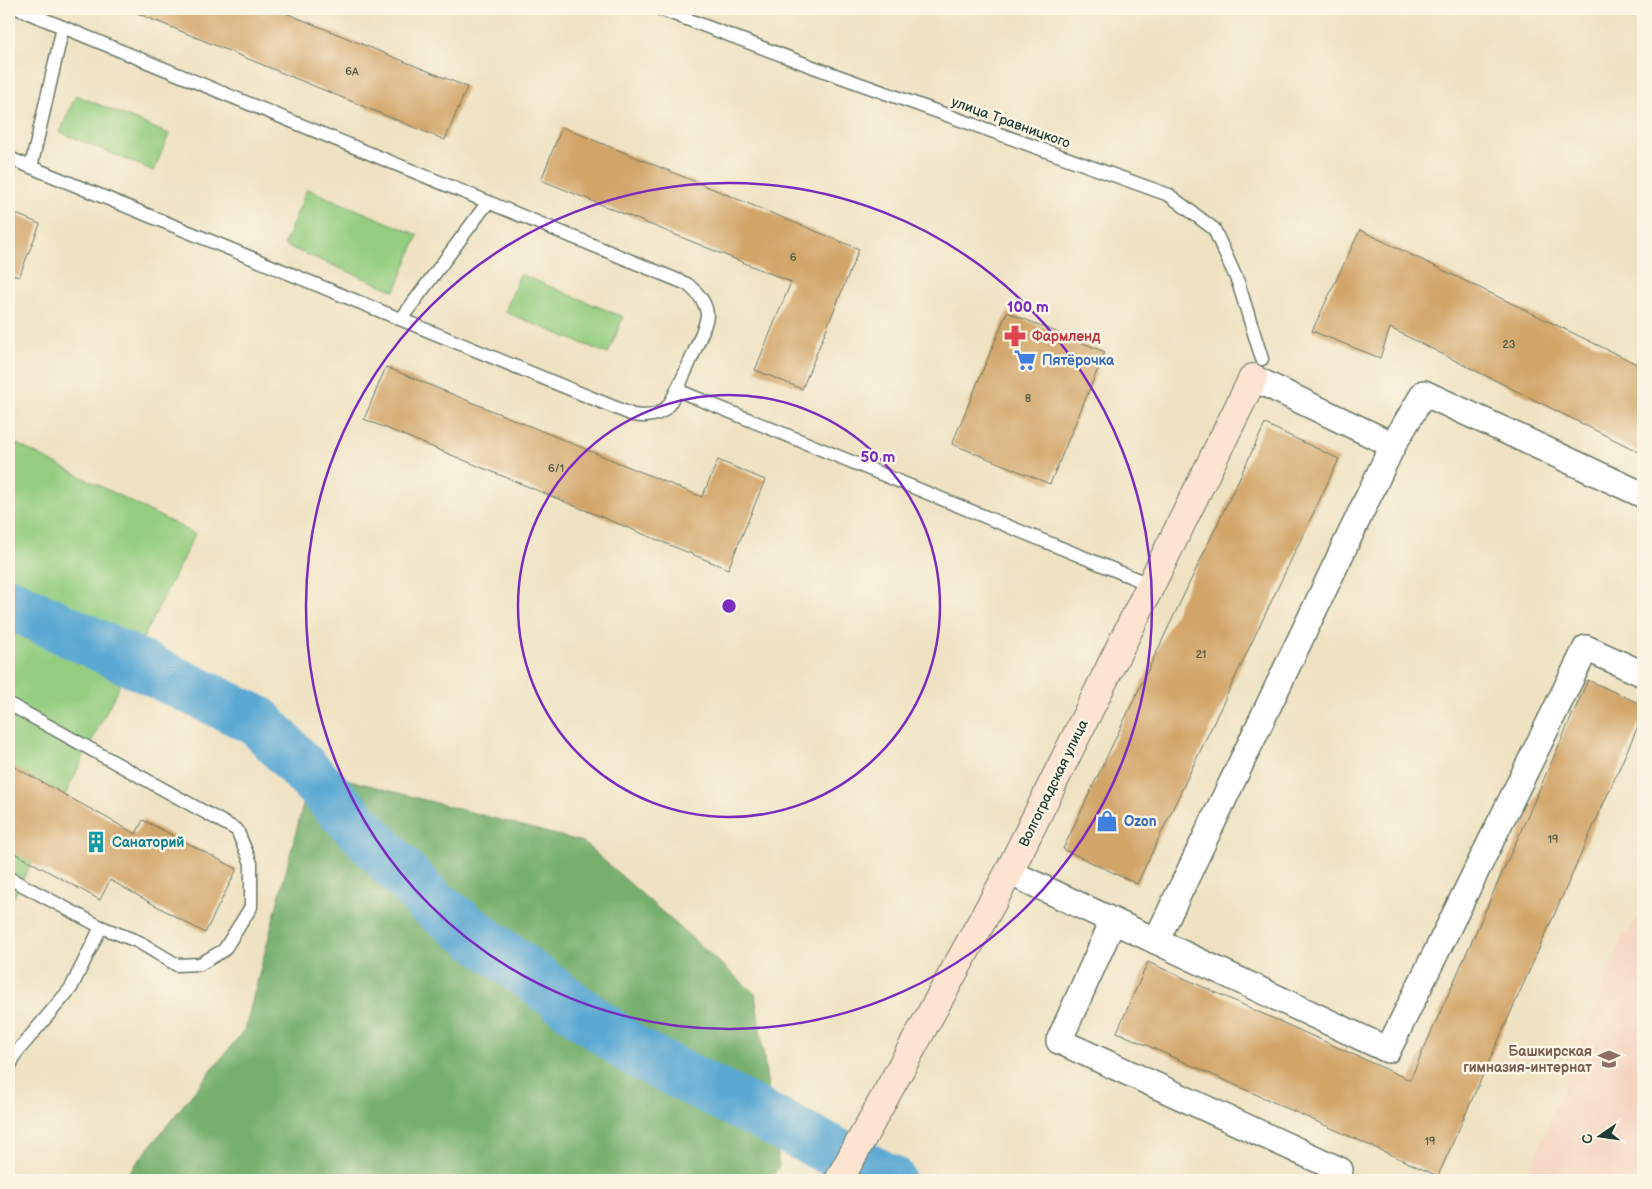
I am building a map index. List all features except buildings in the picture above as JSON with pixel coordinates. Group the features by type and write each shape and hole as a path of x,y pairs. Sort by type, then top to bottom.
{"street":[{"path":"1258,368 1393,445"},
{"name":"Волгоградская улица","path":"839,1180 1009,872 1258,368"},
{"path":"1156,941 1393,445 1424,393 1643,495"},
{"path":"1009,872 1388,1050 1586,648 1643,674"},
{"path":"1113,921 1059,1041 1340,1170"}],"lane":[{"path":"9,158 633,415 650,416 666,408 677,390 707,317 702,300 696,291 687,284 19,9"},
{"name":"улица Травницкого","path":"660,9 816,68 1169,195 1214,229 1238,282 1258,368"},
{"path":"31,167 63,27"},
{"path":"401,319 488,202"},
{"path":"677,390 1151,585"},
{"path":"9,704 237,830 251,863 251,907 224,950 200,964 177,965 139,942 100,927 9,878"},
{"path":"9,1068 16,1053 71,988 100,927"}],"shaded area":[{"name":"Башкирская гимназия-интернат","path":"1643,912 1643,1180 1526,1180 1623,937"}],"green space":[{"path":"76,95 169,134 154,171 60,132"},
{"path":"307,189 418,235 395,291 284,245"},
{"path":"520,274 623,317 608,354 505,312"},
{"path":"9,440 195,534 9,907"},
{"path":"312,770 583,842 755,994 779,1166 771,1180 123,1180 245,1029"}],"waterway":[{"path":"9,603 258,721 429,901 635,1052 890,1180"}],"place":[{"name":"Фармленд","path":"1015,336"},
{"name":"Пятёрочка","path":"1025,360"},
{"name":"Ozon","path":"1107,821"},
{"name":"Санаторий","path":"96,842"},
{"name":"Башкирская гимназия-интернат","path":"1609,1059"}]}
